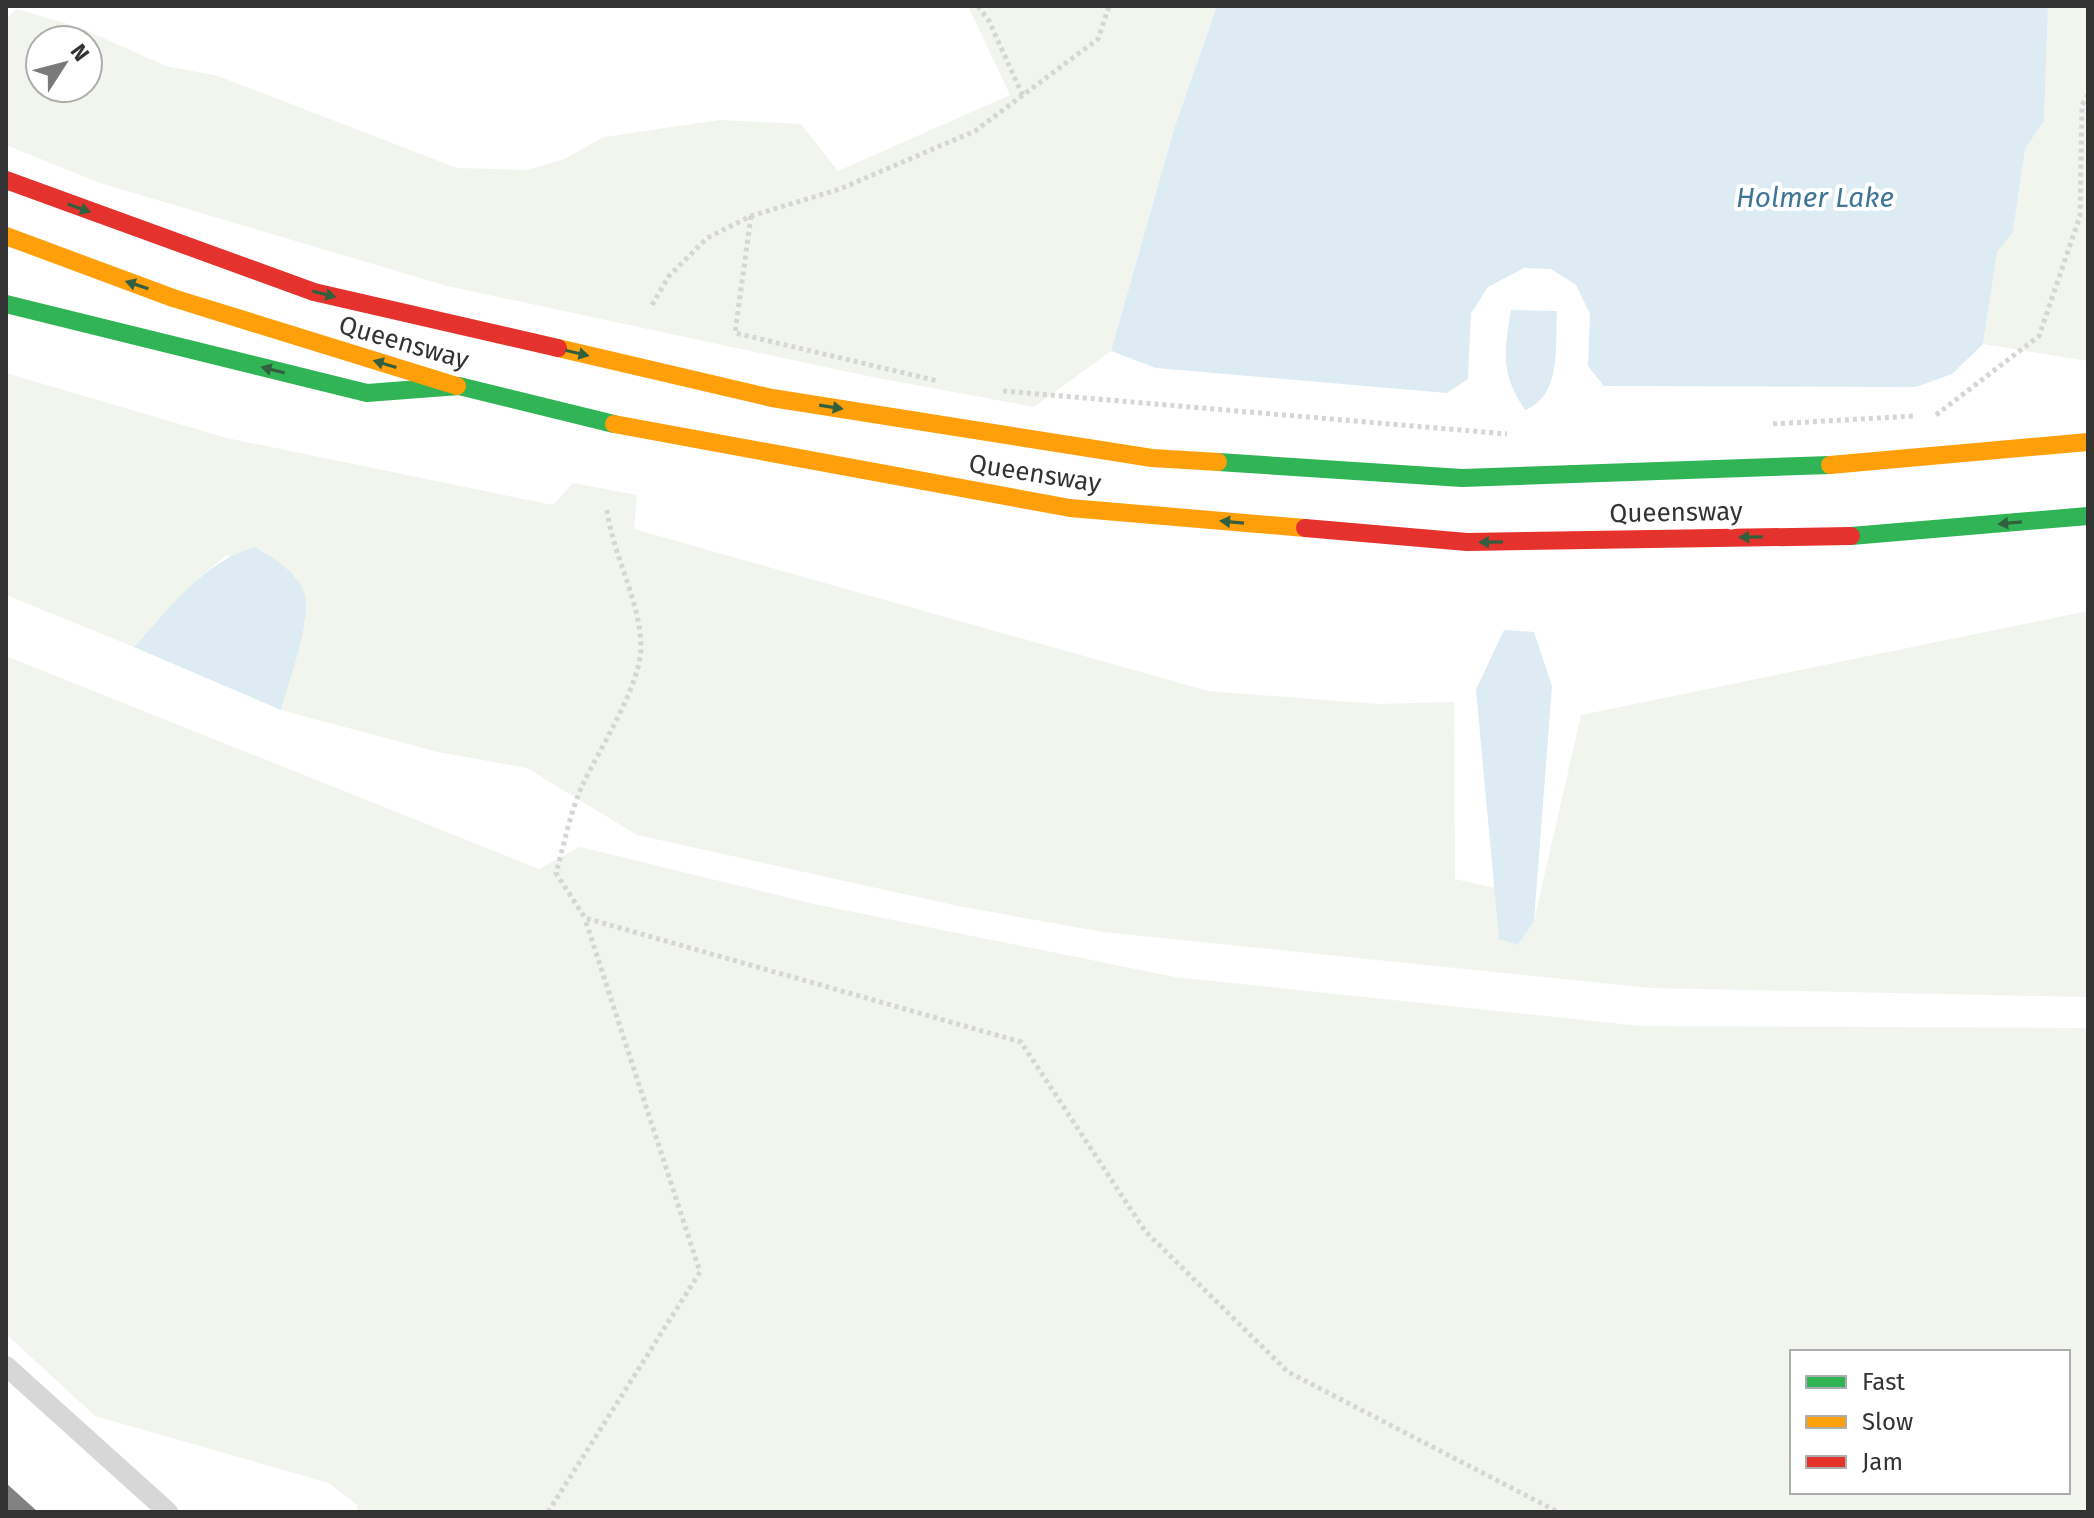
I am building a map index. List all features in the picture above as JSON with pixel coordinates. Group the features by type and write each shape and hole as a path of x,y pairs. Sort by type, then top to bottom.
{"main road":[{"name":"Queensway","path":"6,180 314,292 772,398 1152,458 1462,478 1880,463 2088,442"},
{"name":"Queensway","path":"6,236 79,265 290,335 459,386 615,424 1070,508 1451,541 1884,535 2088,516"},
{"path":"6,304 367,393 459,386"}],"lane":[{"path":"6,1366 168,1512"}],"path":[{"path":"978,6 989,21 1023,96"},
{"path":"652,305 669,276 707,238 751,216 840,189 975,131 1098,39 1109,6"},
{"path":"1768,424 1940,415 2039,336 2080,216 2082,105 2088,95"},
{"path":"751,216 735,333 954,385"},
{"path":"999,391 1519,435"},
{"path":"548,1512 700,1272 585,918 556,873 581,789 630,690 642,648 636,615 611,539 607,510"},
{"path":"585,918 1021,1042 1145,1231 1288,1372 1558,1512"}],"shaded area":[{"path":"968,6 1217,6 1175,126 1111,351 1034,407 867,376 447,286 100,183 6,145 6,18 17,9 68,24 24,24 24,104 104,104 104,38 166,66 218,76 457,168 528,170 564,159 604,137 720,120 801,124 838,171 1010,95"},
{"path":"2048,6 2088,6 2088,361 1983,344 1997,251 2013,232 2025,149 2044,121"},
{"path":"6,373 227,438 553,505 573,483 637,495 634,529 1208,691 1378,704 1454,702 1455,879 1495,888 1499,939 1518,945 1534,921 1581,715 2088,611 2088,997 1651,988 1103,932 958,906 637,835 527,768 438,752 281,710 305,621 227,555 198,579 134,647 6,595"},
{"path":"6,656 539,869 580,847 814,904 1175,977 1641,1026 2088,1028 2088,1512 357,1512 357,1505 329,1483 95,1416 6,1334"}],"water":[{"name":"Holmer Lake","path":"1217,6 2048,6 2044,121 2025,149 2013,232 1997,252 1983,344 1952,374 1916,387 1604,386 1588,366 1590,314 1576,285 1551,269 1524,268 1488,287 1471,313 1468,379 1447,393 1156,368 1111,351 1175,126"},
{"path":"1511,310 1557,311 1556,354 1551,382 1537,403 1525,410 1511,384 1506,362"},
{"path":"254,547 293,574 305,598 303,630 281,710 134,647 203,575 235,554"},
{"path":"1504,630 1534,632 1552,686 1534,921 1518,945 1499,939 1476,690"}],"building":[{"path":"6,1483 38,1512 6,1512"}],"traffic: fast":[{"path":"6,304 367,393 459,386 614,424"},
{"path":"1218,462 1462,478 1830,465"},
{"path":"1851,536 2088,516"}],"traffic: slow":[{"path":"6,236 173,298 457,386"},
{"path":"558,348 772,398 1152,458 1218,462"},
{"path":"614,424 1070,508 1305,528"},
{"path":"1830,465 2088,442"}],"traffic: jam":[{"path":"6,180 314,292 558,348"},
{"path":"1305,528 1467,542 1851,536"}]}
